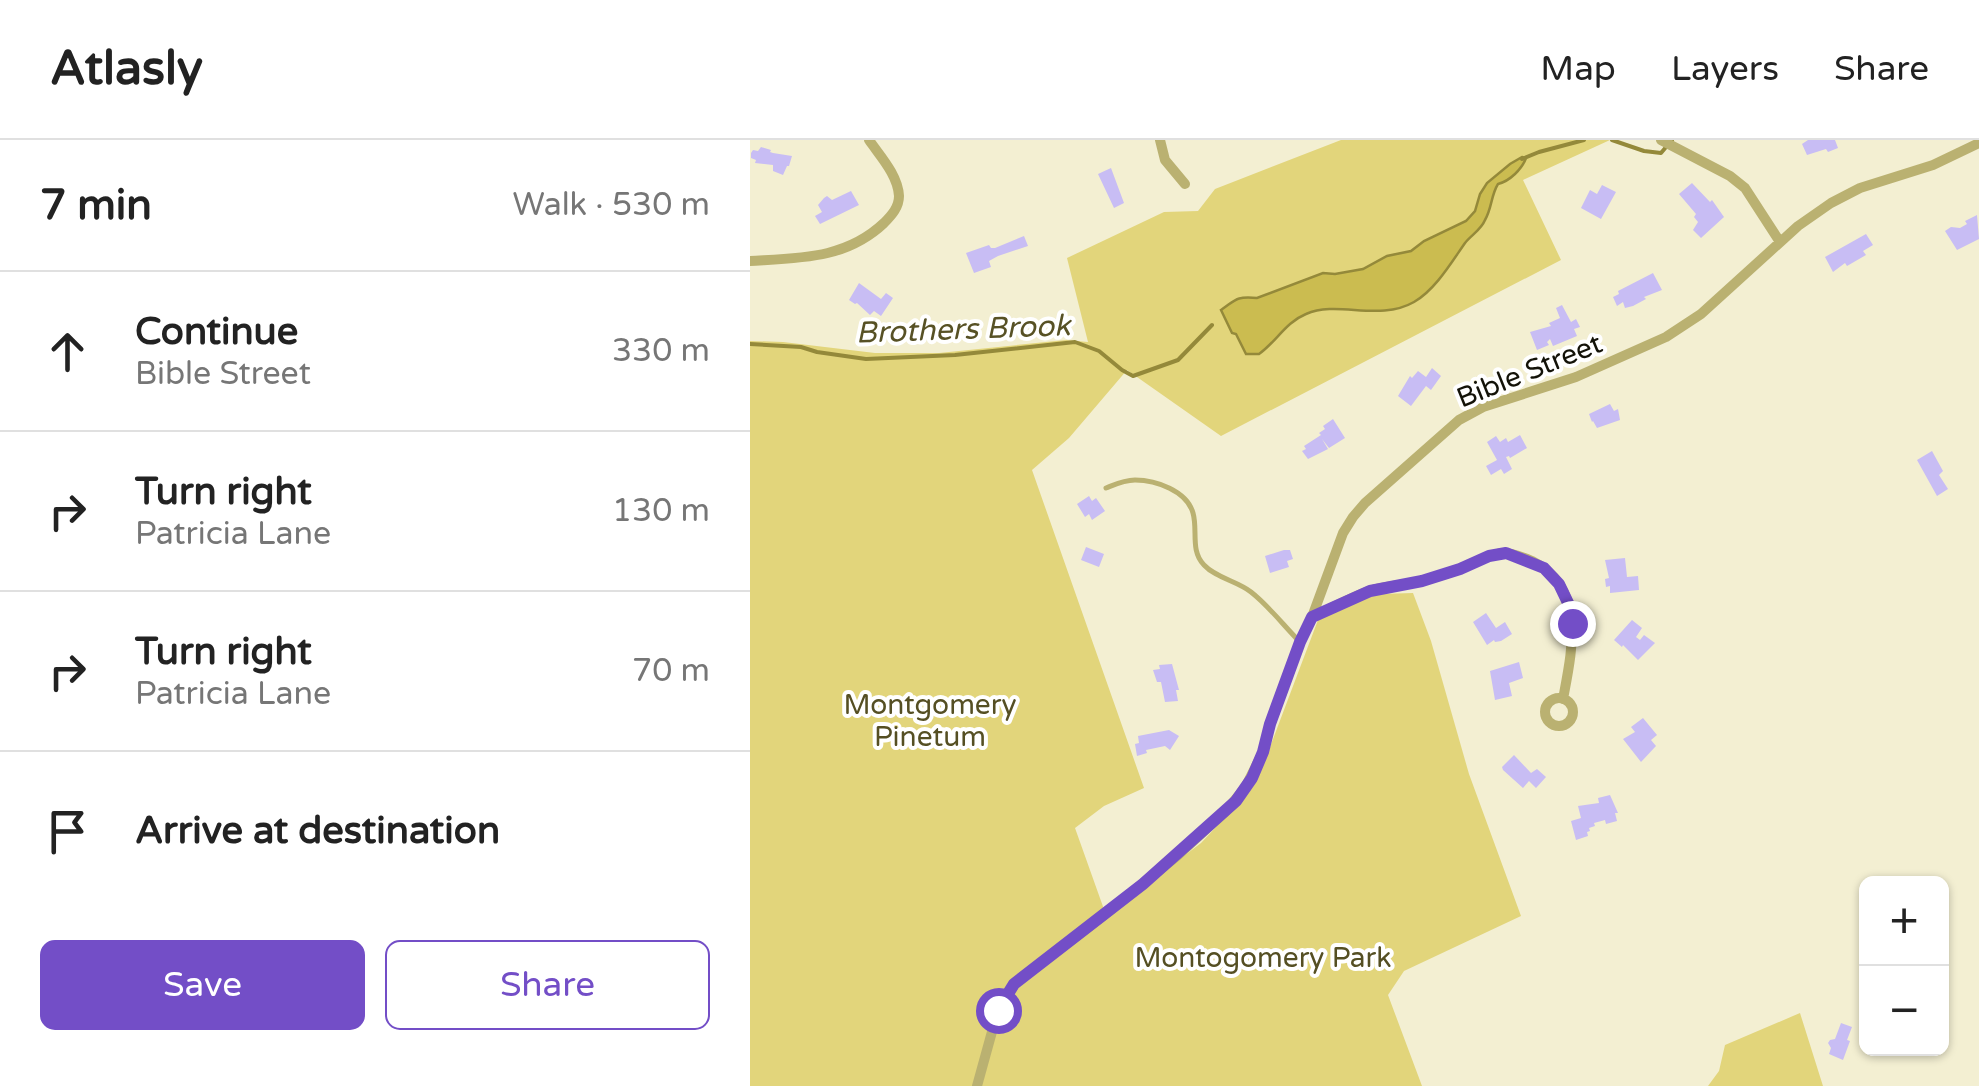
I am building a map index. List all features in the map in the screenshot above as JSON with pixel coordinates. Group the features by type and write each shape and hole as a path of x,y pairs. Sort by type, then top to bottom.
{"street":[{"path":"750,261 844,250 871,235 890,218 899,200 898,189 869,140"},
{"path":"1160,140 1165,160 1185,184"},
{"path":"1661,140 1745,188 1780,242"},
{"name":"Bible Street","path":"977,1086 998,1010 1014,984 1166,864 1246,788 1349,522 1365,502 1459,420 1483,407 1576,377 1666,338 1702,314 1808,218 1847,194 1933,165 1979,143"},
{"path":"1312,617 1370,591 1422,581 1489,556 1506,553 1524,558 1544,568 1559,584 1570,607 1572,641 1563,700"}],"lane":[{"path":"1106,488 1140,480 1185,499 1192,510 1201,563 1253,594 1300,642"}],"green space":[{"name":"Montgomery Pinetum","path":"1341,140 1610,140 1523,180 1561,260 1221,436 1127,370 1069,438 1032,470 1144,788 1104,806 1075,828 1106,915 1201,843 1240,802 1264,763 1321,612 1379,594 1413,593 1431,641 1469,774 1521,916 1404,971 1388,995 1422,1086 750,1086 750,341 875,353 939,353 1066,340 1088,342 1067,258 1164,212 1198,211 1215,189"},
{"path":"1800,1013 1823,1086 1708,1086 1719,1071 1725,1045"}],"shaded area":[{"path":"1522,157 1526,158 1519,170 1498,184 1481,227 1436,283 1414,302 1387,310 1331,309 1306,314 1259,354 1246,354 1232,333 1221,310 1233,301 1257,298 1323,273 1363,269 1387,256 1411,251 1466,221 1475,211 1487,183"}],"building":[{"path":"1808,140 1835,140 1838,148 1807,155 1802,144"},
{"path":"761,147 792,156 783,175 773,171 773,165 755,163 751,158 753,150"},
{"path":"1111,168 1124,203 1114,208 1098,174"},
{"path":"1692,183 1724,217 1701,238 1693,230 1698,222 1696,214 1679,194"},
{"path":"1602,185 1616,192 1601,219 1581,208 1590,190 1597,194"},
{"path":"851,191 859,205 820,224 815,216 822,212 818,205 824,198 832,200"},
{"path":"1977,215 1979,239 1957,250 1945,231 1960,228"},
{"path":"1866,234 1873,245 1863,251 1866,255 1833,272 1825,257"},
{"path":"1024,236 1028,246 998,256 989,261 991,267 974,273 966,253 989,245 995,248"},
{"path":"1653,273 1662,290 1633,306 1625,308 1623,302 1617,306 1613,297 1618,291"},
{"path":"859,283 881,299 886,293 893,298 881,316 874,311 870,315 849,300"},
{"path":"1562,305 1571,322 1576,319 1580,327 1574,329 1577,336 1553,346 1550,339 1549,345 1537,350 1530,332 1551,326 1549,323 1560,318 1556,308"},
{"path":"1432,368 1441,376 1431,390 1426,386 1411,406 1398,396 1410,376 1418,371 1426,377"},
{"path":"1610,404 1614,411 1618,409 1620,420 1597,428 1589,414"},
{"path":"1333,419 1345,438 1329,448 1322,439 1328,449 1308,459 1302,451 1304,446 1321,435 1323,426"},
{"path":"1520,435 1527,448 1506,457 1512,469 1504,474 1501,469 1491,475 1486,466 1497,460 1487,442 1496,436 1500,442 1506,438 1508,442"},
{"path":"1932,451 1948,489 1937,496 1917,460"},
{"path":"1089,496 1092,501 1096,498 1105,511 1092,520 1089,514 1085,517 1077,504"},
{"path":"1086,547 1104,554 1099,567 1081,560"},
{"path":"1290,550 1293,559 1287,561 1289,567 1270,573 1265,556"},
{"path":"1625,558 1627,577 1638,576 1639,590 1610,593 1610,586 1606,587 1605,579 1609,578 1605,560"},
{"path":"1486,613 1496,628 1505,622 1512,634 1487,645 1473,622"},
{"path":"1632,620 1642,628 1636,637 1640,640 1644,635 1655,643 1638,660 1614,640"},
{"path":"1519,662 1523,678 1509,683 1512,696 1495,700 1490,671"},
{"path":"1172,664 1178,701 1165,702 1161,682 1157,682 1153,670"},
{"path":"1643,718 1657,735 1651,740 1656,746 1641,762 1623,739 1635,732 1631,727"},
{"path":"1169,730 1179,736 1170,750 1165,746 1137,756 1138,736"},
{"path":"1514,755 1531,773 1537,769 1546,777 1536,788 1529,781 1523,788 1503,770"},
{"path":"1610,795 1618,813 1617,821 1594,823 1588,836 1576,840 1571,821 1581,818 1578,806 1599,803 1598,798"},
{"path":"1841,1023 1852,1027 1843,1060 1829,1054 1828,1043 1835,1039"}],"waterway":[{"name":"Brothers Brook","path":"1522,159 1584,140"},
{"name":"Brothers Brook","path":"1612,140 1661,153 1672,140"},
{"name":"Brothers Brook","path":"750,344 801,347 866,359 955,355 1075,342 1099,351 1133,376 1178,360 1212,325"}],"route":[{"path":"998,1010 1014,984 1143,884 1236,801 1263,752 1312,617 1370,591 1422,581 1506,553 1544,568 1559,584 1570,607 1572,623"}],"park label":[{"name":"Montogomery Park","path":"1263,957"}]}
